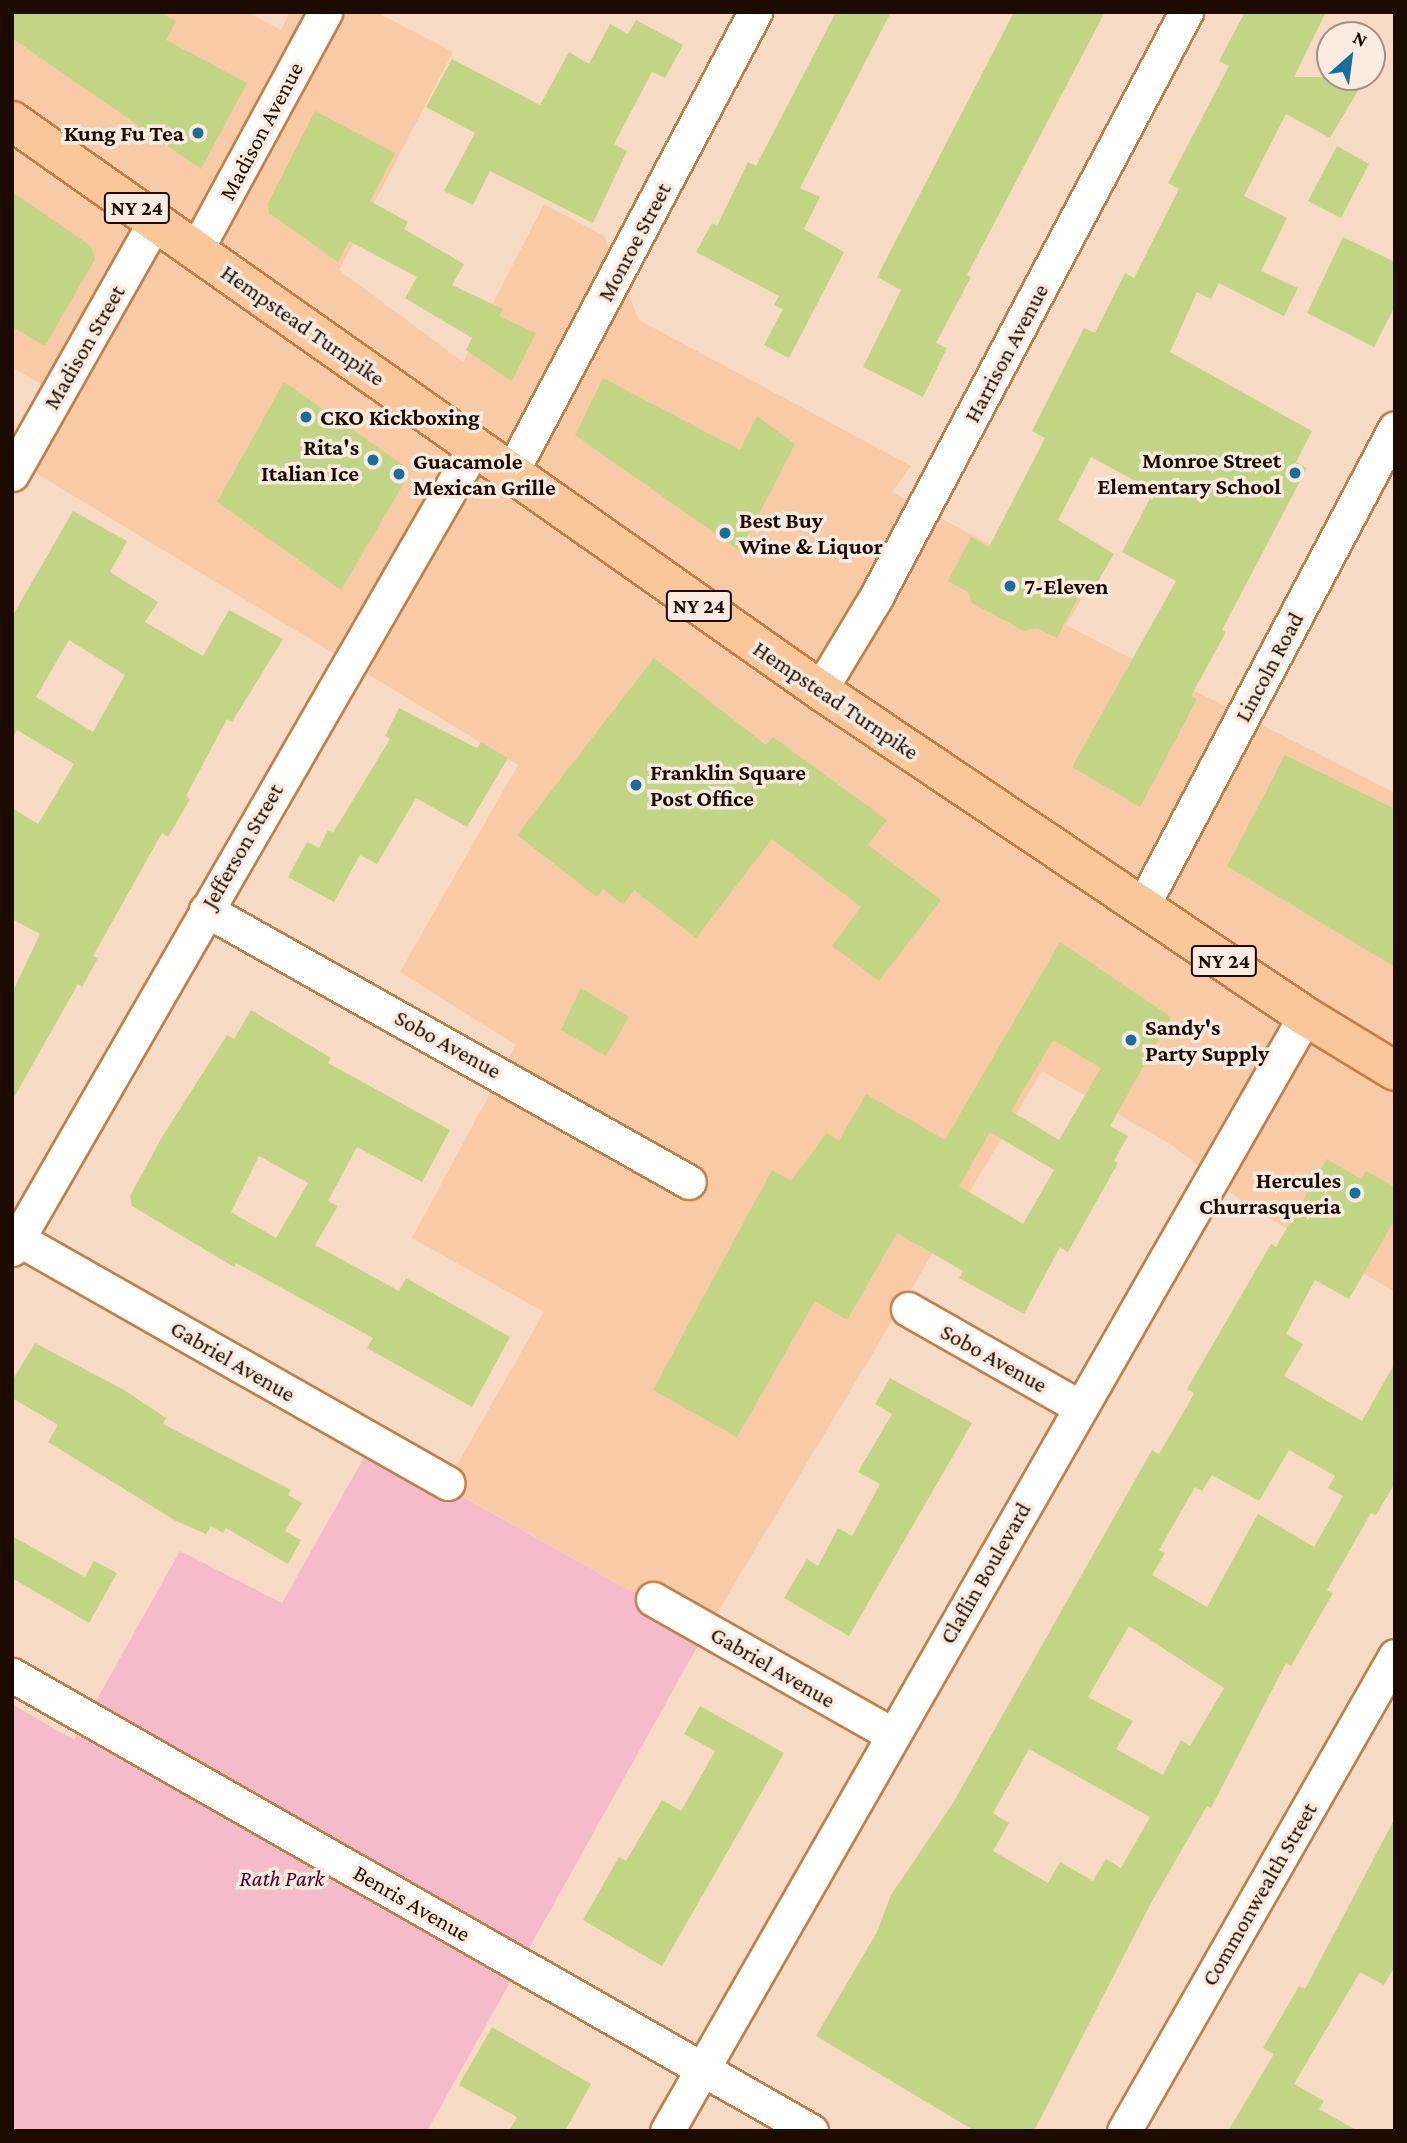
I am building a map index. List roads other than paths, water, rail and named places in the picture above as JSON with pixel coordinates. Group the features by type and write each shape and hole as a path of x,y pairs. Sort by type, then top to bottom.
{"main road":[{"name":"Hempstead Turnpike","path":"12,121 820,690 1305,1016 1395,1071"}],"street":[{"name":"Madison Avenue","path":"196,250 325,12"},
{"name":"Monroe Street","path":"512,471 755,12"},
{"name":"Harrison Avenue","path":"820,690 875,599 1186,12"},
{"name":"Madison Street","path":"12,474 155,221"},
{"name":"Lincoln Road","path":"1143,905 1395,428"},
{"name":"Jefferson Street","path":"15,1244 475,446"},
{"name":"Sobo Avenue","path":"206,909 689,1182"},
{"name":"Claflin Boulevard","path":"667,2131 1305,1016"},
{"name":"Gabriel Avenue","path":"15,1244 448,1483"},
{"name":"Sobo Avenue","path":"908,1309 1080,1407"},
{"name":"Gabriel Avenue","path":"653,1599 893,1735"},
{"name":"Commonwealth Street","path":"1124,2131 1395,1657"},
{"name":"Benris Avenue","path":"12,1675 811,2131"}],"place":[{"name":"Kung Fu Tea","path":"198,133"},
{"name":"CKO Kickboxing","path":"306,417"},
{"name":"Rita's Italian Ice","path":"373,460"},
{"name":"Monroe Street Elementary School","path":"1295,473"},
{"name":"Guacamole Mexican Grille","path":"399,474"},
{"name":"Best Buy Wine & Liquor","path":"725,533"},
{"name":"7-Eleven","path":"1010,586"},
{"name":"Franklin Square Post Office","path":"636,785"},
{"name":"Sandy's Party Supply","path":"1131,1040"},
{"name":"Hercules Churrasqueria","path":"1355,1193"}],"park label":[{"name":"Rath Park","path":"282,1878"}]}
